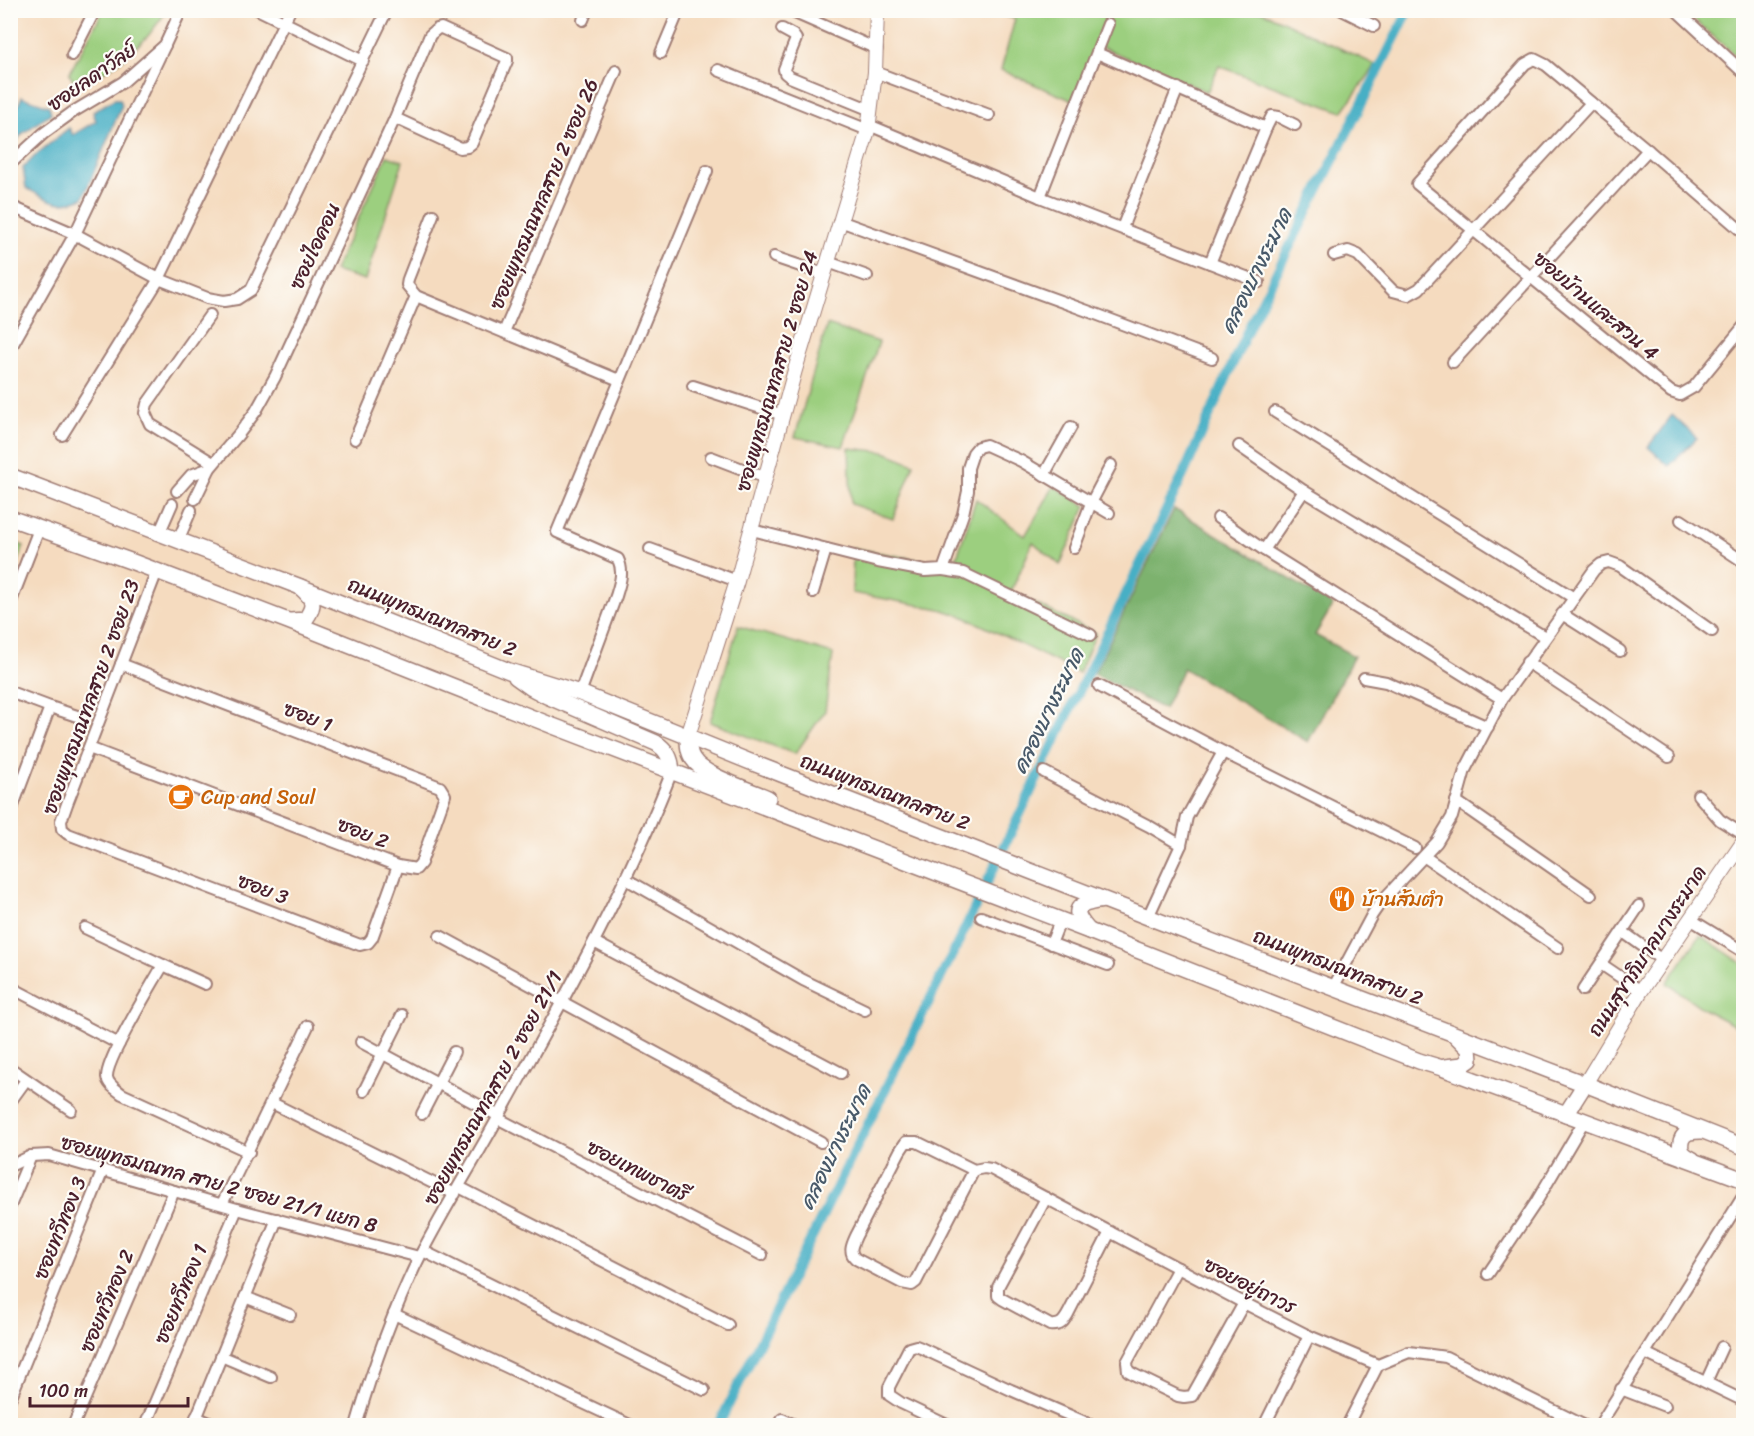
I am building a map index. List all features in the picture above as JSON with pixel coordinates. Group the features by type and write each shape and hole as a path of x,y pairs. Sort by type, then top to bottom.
{"main road":[{"name":"ถนนพุทธมณฑลสาย 2","path":"10,476 298,586 509,671 580,693 1103,900 1585,1084 1743,1147"},
{"path":"10,518 288,621 1419,1061 1743,1179"},
{"path":"288,621 305,621 312,610 310,598 298,586"},
{"path":"509,671 530,687 548,696 656,743 668,754 672,771"},
{"path":"688,736 691,756 699,766 715,776 822,822 839,835"},
{"path":"1089,931 1078,918 1079,907 1085,903 1103,900"},
{"path":"1442,1068 1463,1065 1470,1060 1469,1049 1454,1034"},
{"path":"1566,1114 1585,1084"},
{"path":"1694,1161 1684,1155 1680,1145 1685,1134 1701,1131"}],"street":[{"path":"72,55 95,10"},
{"name":"ซอยลดาวัลย์","path":"10,164 44,133 123,82 165,45 181,10"},
{"path":"259,10 363,61"},
{"path":"62,435 159,279 290,10"},
{"path":"10,206 75,234 159,279 207,298 224,301 237,299 251,290 387,10"},
{"path":"661,53 679,10"},
{"path":"788,10 877,49"},
{"name":"ซอยพุทธมณฑลสาย 2 ซอย 24","path":"688,736 737,581 783,415 868,128 877,49 877,10"},
{"path":"1342,10 1374,26"},
{"path":"1676,10 1743,73"},
{"path":"1040,197 1108,24"},
{"name":"ซอยไอคอน","path":"195,499 212,465 256,411 275,377 430,35 436,29 441,28 507,58 472,143 467,147 459,148 394,118"},
{"path":"782,29 796,39 784,69 785,73 871,111"},
{"path":"10,349 75,234 165,45"},
{"path":"1097,53 1266,128"},
{"name":"ซอยบ้านและสวน 4","path":"1591,103 1546,64 1534,59 1525,64 1417,183 1671,392 1680,395 1694,387 1743,326"},
{"path":"718,70 1259,282"},
{"name":"ซอยพุทธมณฑลสาย 2 ซอย 26","path":"504,332 616,71"},
{"path":"875,72 989,116"},
{"path":"1122,228 1178,88"},
{"path":"1334,255 1348,251 1358,255 1393,291 1408,295 1419,289 1591,103 1743,233"},
{"path":"1210,263 1272,116 1295,125"},
{"path":"1453,362 1648,150"},
{"path":"580,693 616,596 621,580 621,566 618,559 557,532 707,171"},
{"path":"355,439 416,296 407,285 408,279 433,214"},
{"path":"840,221 1212,358"},
{"path":"774,258 867,276"},
{"name":"ซอยพุทธมณฑลสาย 2 ซอย 26","path":"416,296 619,380"},
{"path":"210,315 147,404 145,412 150,424 212,465"},
{"path":"693,386 783,415"},
{"path":"1275,412 1574,598"},
{"path":"1044,475 1071,427"},
{"path":"943,570 963,514 968,491 968,468 973,453 978,447 986,445 1021,461 1109,513"},
{"path":"1239,446 1304,491 1545,637"},
{"path":"711,457 766,478"},
{"name":"ซอยไอคอน","path":"177,491 191,475 212,465"},
{"path":"1074,548 1091,503 1111,465"},
{"path":"1264,550 1304,491"},
{"path":"159,534 171,504"},
{"path":"178,541 191,510"},
{"path":"1218,518 1264,550 1502,699"},
{"path":"1681,520 1743,562"},
{"path":"10,604 39,528"},
{"path":"752,530 878,562 925,571 943,570 963,573 1091,635"},
{"path":"650,549 737,581"},
{"path":"813,592 826,549"},
{"path":"1332,988 1381,902 1437,842 1452,817 1465,770 1502,699 1594,570 1601,564 1609,562 1620,566 1712,632"},
{"name":"ซอยพุทธมณฑลสาย 2 ซอย 23","path":"68,834 62,829 61,820 157,571"},
{"path":"1562,614 1620,651"},
{"path":"1527,662 1669,757"},
{"name":"ซอย 1","path":"121,664 440,787 446,795 433,829"},
{"path":"1364,678 1386,682 1488,727"},
{"path":"1099,686 1223,752 1415,848"},
{"path":"10,692 83,718"},
{"path":"10,814 50,707"},
{"name":"ซอย 2","path":"89,747 413,870 419,867 433,829"},
{"path":"1148,917 1180,845 1187,817 1223,752"},
{"name":"ซอยพุทธมณฑลสาย 2 ซอย 21/1","path":"356,1425 374,1366 421,1254 563,1002 626,879 672,771"},
{"path":"1044,772 1149,826 1180,845"},
{"path":"1698,795 1720,820 1743,835"},
{"path":"1456,801 1591,895"},
{"name":"ซอย 3","path":"68,834 360,945 368,943 372,938 398,866"},
{"name":"ถนนสุขาภิบาลบางระมาด","path":"1585,1084 1641,991 1743,841"},
{"path":"1425,857 1558,948"},
{"path":"626,879 794,975 865,1010"},
{"path":"1583,990 1639,906"},
{"path":"981,917 1108,965"},
{"path":"1690,919 1743,952"},
{"path":"1051,944 1060,921"},
{"path":"85,928 205,984"},
{"path":"1623,932 1662,960"},
{"path":"440,936 821,1142"},
{"path":"594,942 841,1073"},
{"path":"1601,964 1641,991"},
{"path":"163,965 119,1044 108,1071 107,1080 122,1094 249,1152"},
{"path":"10,987 119,1044"},
{"path":"364,1091 402,1015"},
{"path":"222,1204 308,1026"},
{"name":"ซอยเทพชาตรี","path":"361,1042 498,1117 762,1255"},
{"path":"422,1114 454,1052"},
{"path":"10,1068 71,1110"},
{"path":"10,1102 26,1080"},
{"path":"272,1103 457,1190 728,1325"},
{"path":"1488,1274 1535,1204 1584,1121"},
{"name":"ซอยอยู่ถาวร","path":"974,1170 916,1282 912,1285 902,1283 851,1255 850,1250 856,1236 906,1142 917,1142 974,1170 991,1169 1309,1336 1378,1365"},
{"name":"ซอยพุทธมณฑล สาย 2 ซอย 21/1 แยก 8","path":"10,1166 31,1156 49,1155 237,1209 421,1254 704,1390"},
{"path":"10,1206 31,1156"},
{"name":"ซอยทวีทอง 3","path":"10,1399 103,1170"},
{"name":"ซอยทวีทอง 2","path":"74,1425 174,1191"},
{"path":"1599,1425 1743,1195"},
{"path":"1046,1198 998,1287 998,1296 1011,1305 1050,1325 1063,1323 1110,1232"},
{"name":"ซอยทวีทอง 1","path":"145,1425 237,1209"},
{"path":"216,1425 194,1421 277,1219"},
{"path":"1178,1268 1127,1362 1128,1371 1135,1375 1178,1396 1192,1396 1244,1303"},
{"path":"245,1297 290,1315"},
{"path":"394,1314 632,1425"},
{"path":"1264,1425 1309,1336"},
{"path":"949,1425 901,1404 889,1395 889,1387 909,1348 916,1346 921,1348 1094,1425"},
{"path":"1706,1382 1722,1347"},
{"path":"1347,1425 1378,1365 1409,1352 1446,1357 1586,1425"},
{"path":"1645,1353 1743,1401"},
{"path":"221,1356 271,1377"},
{"path":"1621,1389 1665,1406"},
{"path":"782,1419 797,1425"}],"green space":[{"path":"103,11 167,11 148,36 122,60 79,88 69,74"},
{"path":"988,11 1261,11 1376,65 1342,112 1219,66 1207,92 1097,45 1073,101 1001,70 1015,19"},
{"path":"1684,11 1743,11 1743,62"},
{"path":"387,156 403,161 365,280 334,271"},
{"path":"827,325 879,342 843,447 795,437"},
{"path":"849,448 885,452 914,464 893,519 851,504"},
{"path":"1054,486 1086,506 1060,565 1033,542 1011,592 1096,633 1079,673 967,618 940,609 852,593 853,548 954,566 976,499 1025,536"},
{"path":"1174,509 1333,605 1315,635 1354,656 1308,742 1183,668 1164,709 1094,674"},
{"path":"11,541 24,546 11,581"},
{"path":"738,626 833,654 825,711 795,754 710,722"},
{"path":"1700,935 1743,964 1743,1030 1705,1010 1667,983"}],"water":[{"path":"22,97 49,106 51,113 22,134 11,148 11,106 17,107"},
{"path":"114,99 120,99 122,105 83,198 66,203 53,202 26,188 23,168 69,128 73,135 96,121 93,112"},
{"path":"1672,415 1697,438 1669,466 1648,447"}],"waterway":[{"name":"คลองบางระมาด","path":"718,1426 955,949 1185,471 1249,327 1409,10"}],"place":[{"name":"Cup and Soul","path":"181,797"},
{"name":"บ้านส้มตำ","path":"1342,899"}]}
